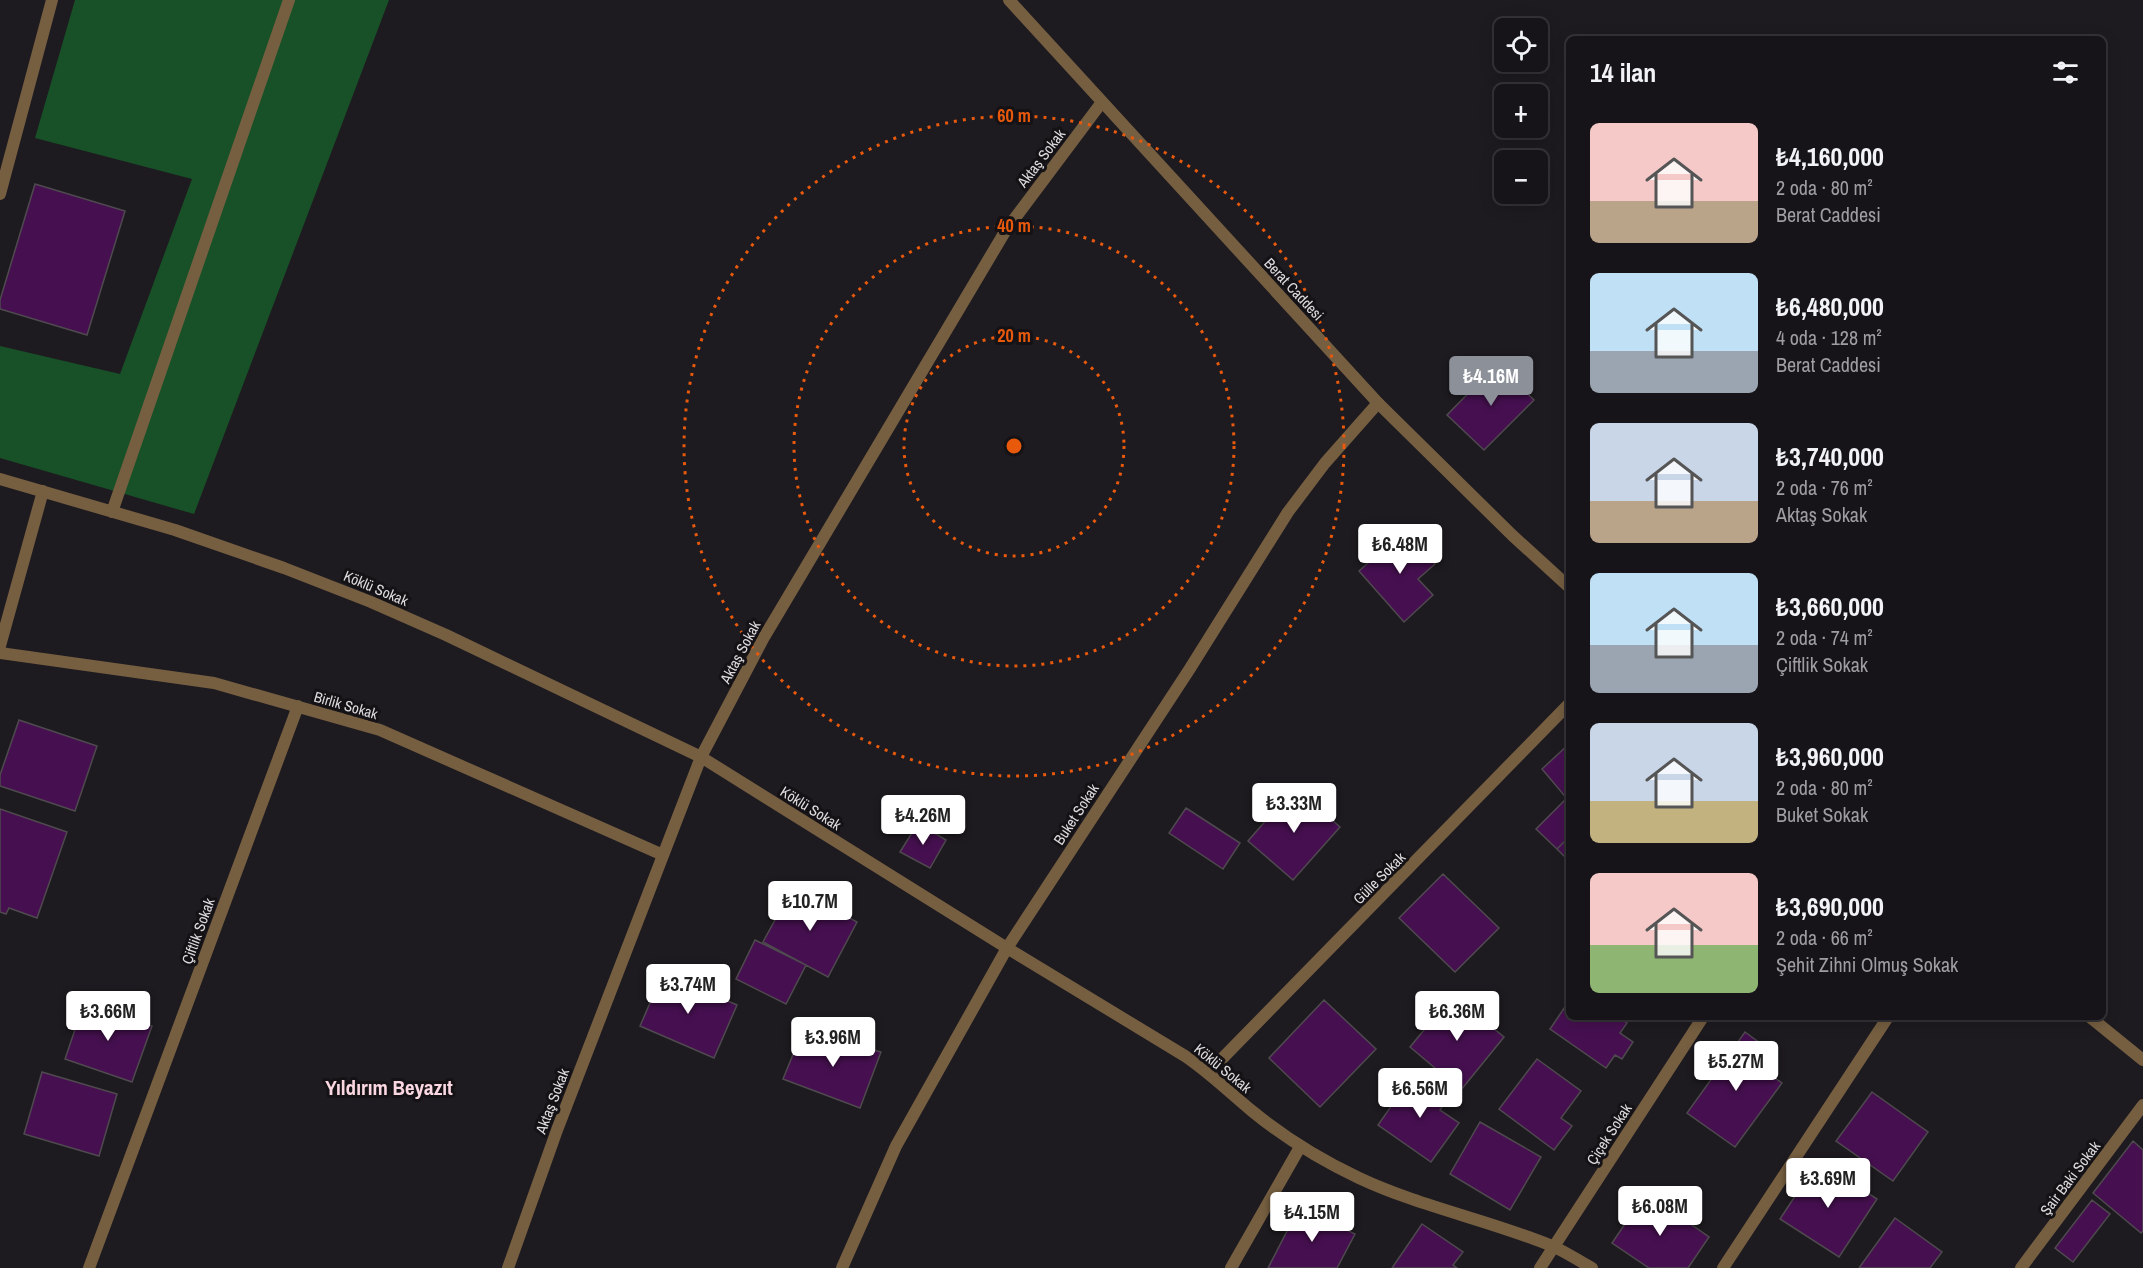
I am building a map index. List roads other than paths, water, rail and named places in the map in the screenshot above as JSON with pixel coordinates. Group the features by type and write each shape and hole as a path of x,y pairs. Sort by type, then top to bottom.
{"street":[{"path":"0,194 52,0"},
{"path":"112,512 289,0"},
{"name":"Berat Caddesi","path":"1009,0 1378,403 1512,535 1566,584"},
{"name":"Aktaş Sokak","path":"508,1268 557,1130 701,757 769,629 1006,230 1102,102"},
{"name":"Buket Sokak","path":"842,1268 896,1146 1007,948 1189,670 1288,513 1325,463 1378,403"},
{"name":"Köklü Sokak","path":"0,479 175,530 262,560 371,602 446,635 701,757 1209,1072 1252,1111 1300,1147 1361,1179 1407,1197 1554,1246 1592,1268"},
{"path":"0,646 43,491"},
{"name":"Birlik Sokak","path":"0,653 214,683 380,730 663,855"},
{"name":"Çiftlik Sokak","path":"89,1268 298,706"},
{"name":"Gülle Sokak","path":"1209,1072 1566,707"},
{"name":"Çiçek Sokak","path":"1540,1268 1701,1020"},
{"path":"1723,1268 1886,1020"},
{"path":"2094,1020 2143,1060"},
{"name":"Şair Baki Sokak","path":"2021,1268 2143,1105"},
{"path":"1231,1268 1300,1147"}],"district":[{"name":"Yıldırım Beyazıt","path":"389,1087"}]}
